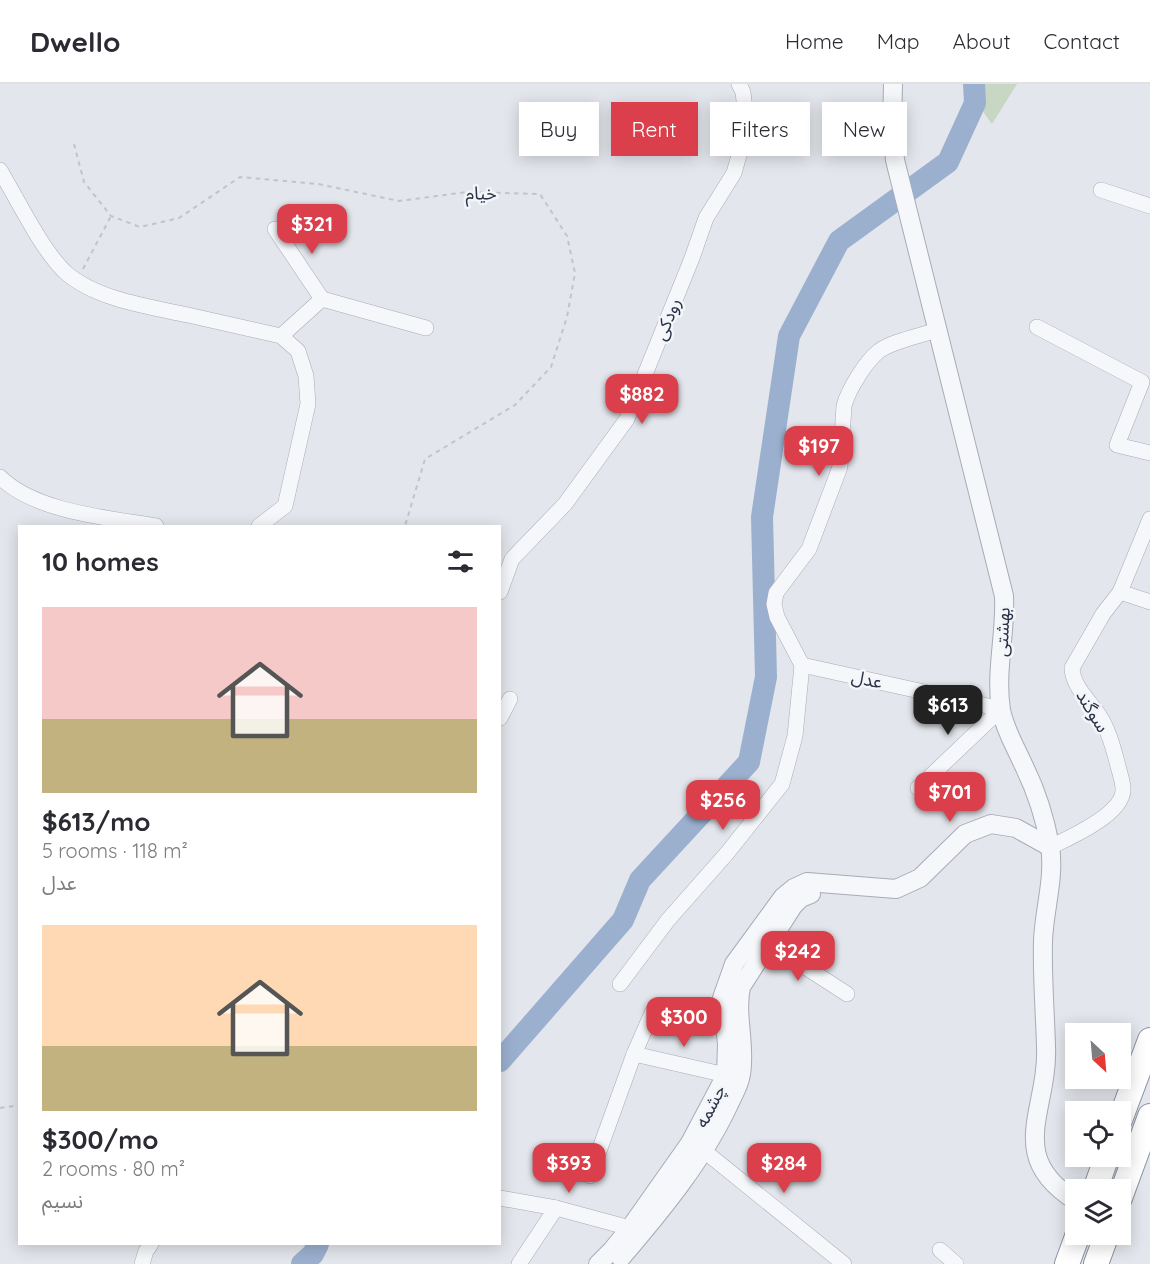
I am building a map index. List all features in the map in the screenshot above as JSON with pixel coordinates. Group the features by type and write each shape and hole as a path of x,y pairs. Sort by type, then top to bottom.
{"highway":[{"path":"1127,1101 1150,1040"},
{"path":"1127,1179 1150,1116"},
{"path":"1067,1264 1074,1245"},
{"path":"1096,1264 1103,1245"}],"street":[{"name":"رودکی","path":"501,589 512,559 565,504 627,419 706,219 734,172 747,127 743,92 738,84"},
{"name":"بهشتی","path":"893,84 892,127 895,160 1004,596 1001,709 1008,734 1038,797 1050,848 1050,889 1043,939 1047,1066 1034,1128 1035,1151 1043,1173 1065,1194"},
{"path":"0,170 50,253 63,270 77,280 109,296 141,305 281,336 298,351 306,376 308,404 285,506 260,525"},
{"path":"1101,190 1150,206"},
{"path":"275,229 322,299 426,328"},
{"path":"281,336 322,299"},
{"path":"1037,327 1142,382 1117,445 1150,453"},
{"path":"620,984 668,920 780,789 795,736 802,665 777,617 774,604 776,593 809,549 840,467 846,397 877,352 937,330"},
{"path":"0,477 9,486 36,501 97,516 150,525"},
{"name":"سوگند","path":"1050,848 1084,831 1118,805 1122,797 1123,790 1114,749 1101,717 1073,678 1072,668 1103,615 1120,592 1150,519"},
{"path":"1120,592 1150,602"},
{"name":"عدل","path":"802,665 1001,709"},
{"path":"501,716 510,699"},
{"path":"918,788 1001,709"},
{"name":"چشمه","path":"621,1259 630,1228 690,1143 726,1075 727,1044 722,999 734,964 783,897 794,888 807,882 896,889 920,878 965,834 991,824 1016,828 1050,848"},
{"name":"چشمه","path":"598,1264 621,1259 662,1209 703,1150 726,1111 741,1077 744,1052 738,1000 741,987 768,943 801,898 849,886"},
{"path":"768,943 847,994"},
{"path":"590,1176 634,1054 652,1013"},
{"path":"634,1054 726,1075"},
{"path":"703,1150 844,1264"},
{"path":"501,1198 556,1208 630,1228"},
{"path":"519,1264 556,1208"},
{"path":"142,1264 146,1251 151,1245"},
{"path":"940,1250 956,1264"}],"path":[{"path":"74,144 84,182 111,216 77,280"},
{"name":"خیام","path":"111,216 140,227 179,218 240,177 318,184 399,201 467,192 540,194 567,236 575,273 567,317 551,367 515,405 425,459 405,525"},
{"path":"0,1108 18,1105"}],"green space":[{"path":"963,84 1017,84 992,124"}],"waterway":[{"path":"501,1060 623,920 640,880 749,762 766,677 762,517 789,336 839,241 948,162 975,103 974,84"},
{"path":"302,1264 313,1254 318,1245"}]}
